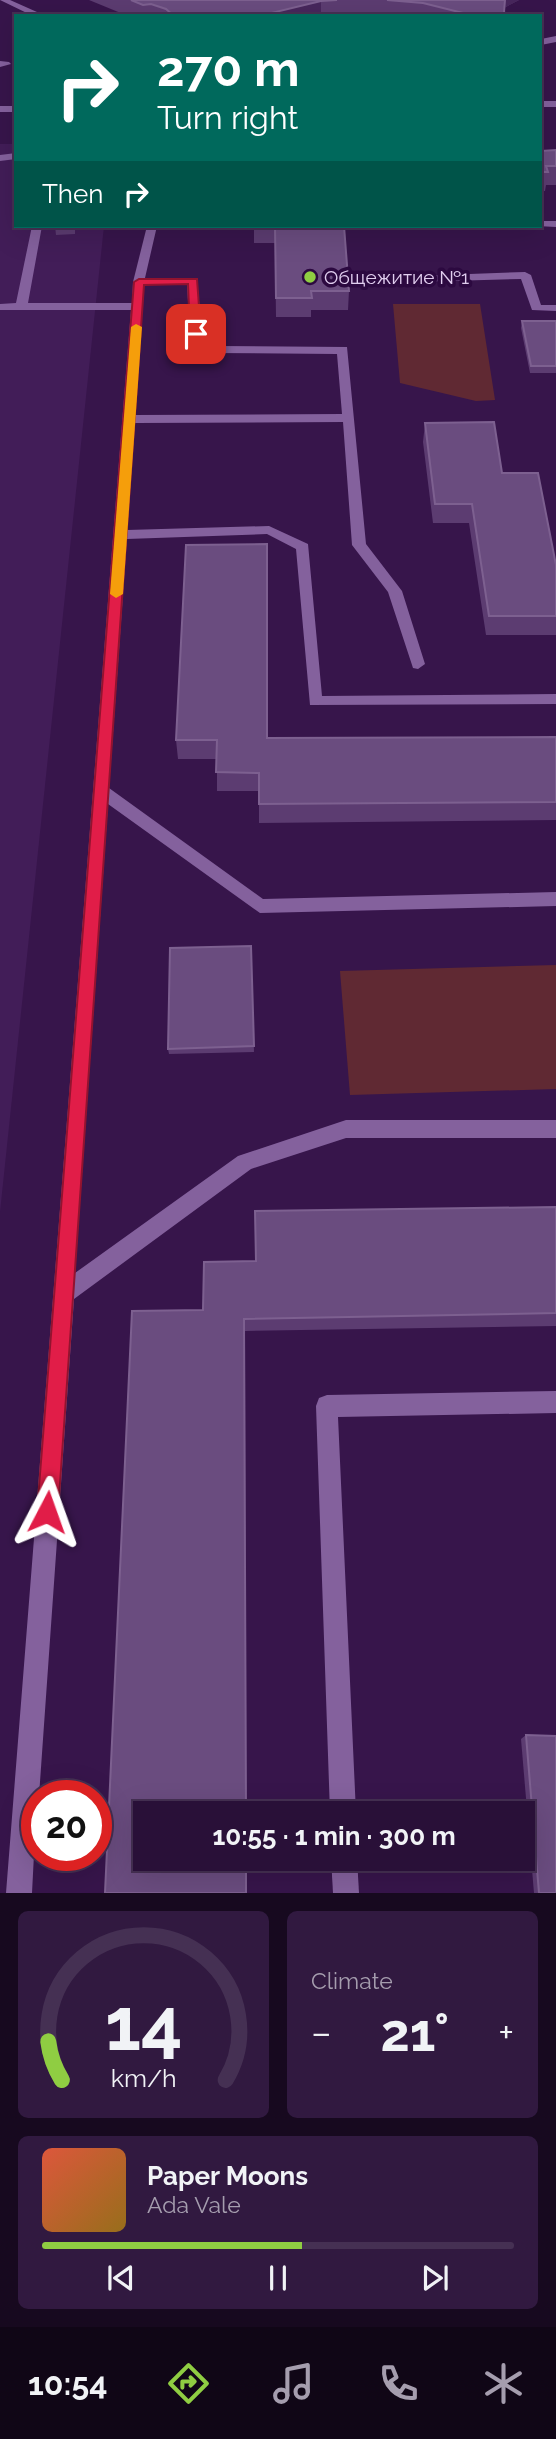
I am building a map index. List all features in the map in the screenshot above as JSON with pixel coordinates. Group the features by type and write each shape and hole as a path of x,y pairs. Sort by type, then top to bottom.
{"street":[{"path":"2,0 37,14"},
{"path":"21,307 37,228"},
{"path":"19,1893 139,282 152,228"},
{"path":"415,279 525,275 536,308 556,308"},
{"path":"139,282 193,281 196,334 213,350 343,350 359,545 395,591 418,664"},
{"path":"0,307 138,306"},
{"path":"129,419 349,418"},
{"path":"121,534 269,530 303,547 315,701 556,699"},
{"path":"102,791 260,906 556,899"},
{"path":"64,1294 244,1162 346,1129 556,1129"},
{"path":"343,1801 327,1406 556,1402"},
{"path":"345,1871 346,1893"}],"shaded area":[{"path":"0,144 14,144 14,228 104,228 0,1212"},
{"path":"393,304 480,304 495,400 476,401 400,383"},
{"path":"556,965 556,1089 350,1095 340,971"}],"building":[{"path":"131,0 337,0 321,1 267,14 172,14 151,4 143,5"},
{"path":"387,0 505,0 506,14 467,14 423,3"},
{"path":"556,150 556,166 546,166 548,172 542,172 542,151"},
{"name":"Общежитие №1","path":"275,228 344,228 349,291 311,291 312,298 276,298"},
{"path":"522,321 556,321 556,366 531,366"},
{"path":"494,422 502,473 538,473 556,565 556,616 489,616 472,504 435,504 425,423"},
{"path":"267,544 267,738 556,737 556,802 259,804 259,773 216,772 217,740 176,740 186,545"},
{"path":"251,946 254,1046 168,1049 170,948"},
{"path":"556,1207 556,1313 244,1319 246,1801 133,1801 133,1871 246,1871 246,1893 105,1893 106,1871 112,1871 110,1780 132,1311 203,1310 204,1262 256,1261 255,1211"},
{"path":"526,1735 556,1736 556,1893 539,1893 535,1801 531,1801"}],"slow traffic":[{"path":"116,594 136,327"}],"place":[{"name":"Общежитие №1","path":"310,277"}],"route":[{"path":"47,1512 139,282 193,281 196,334"}]}
